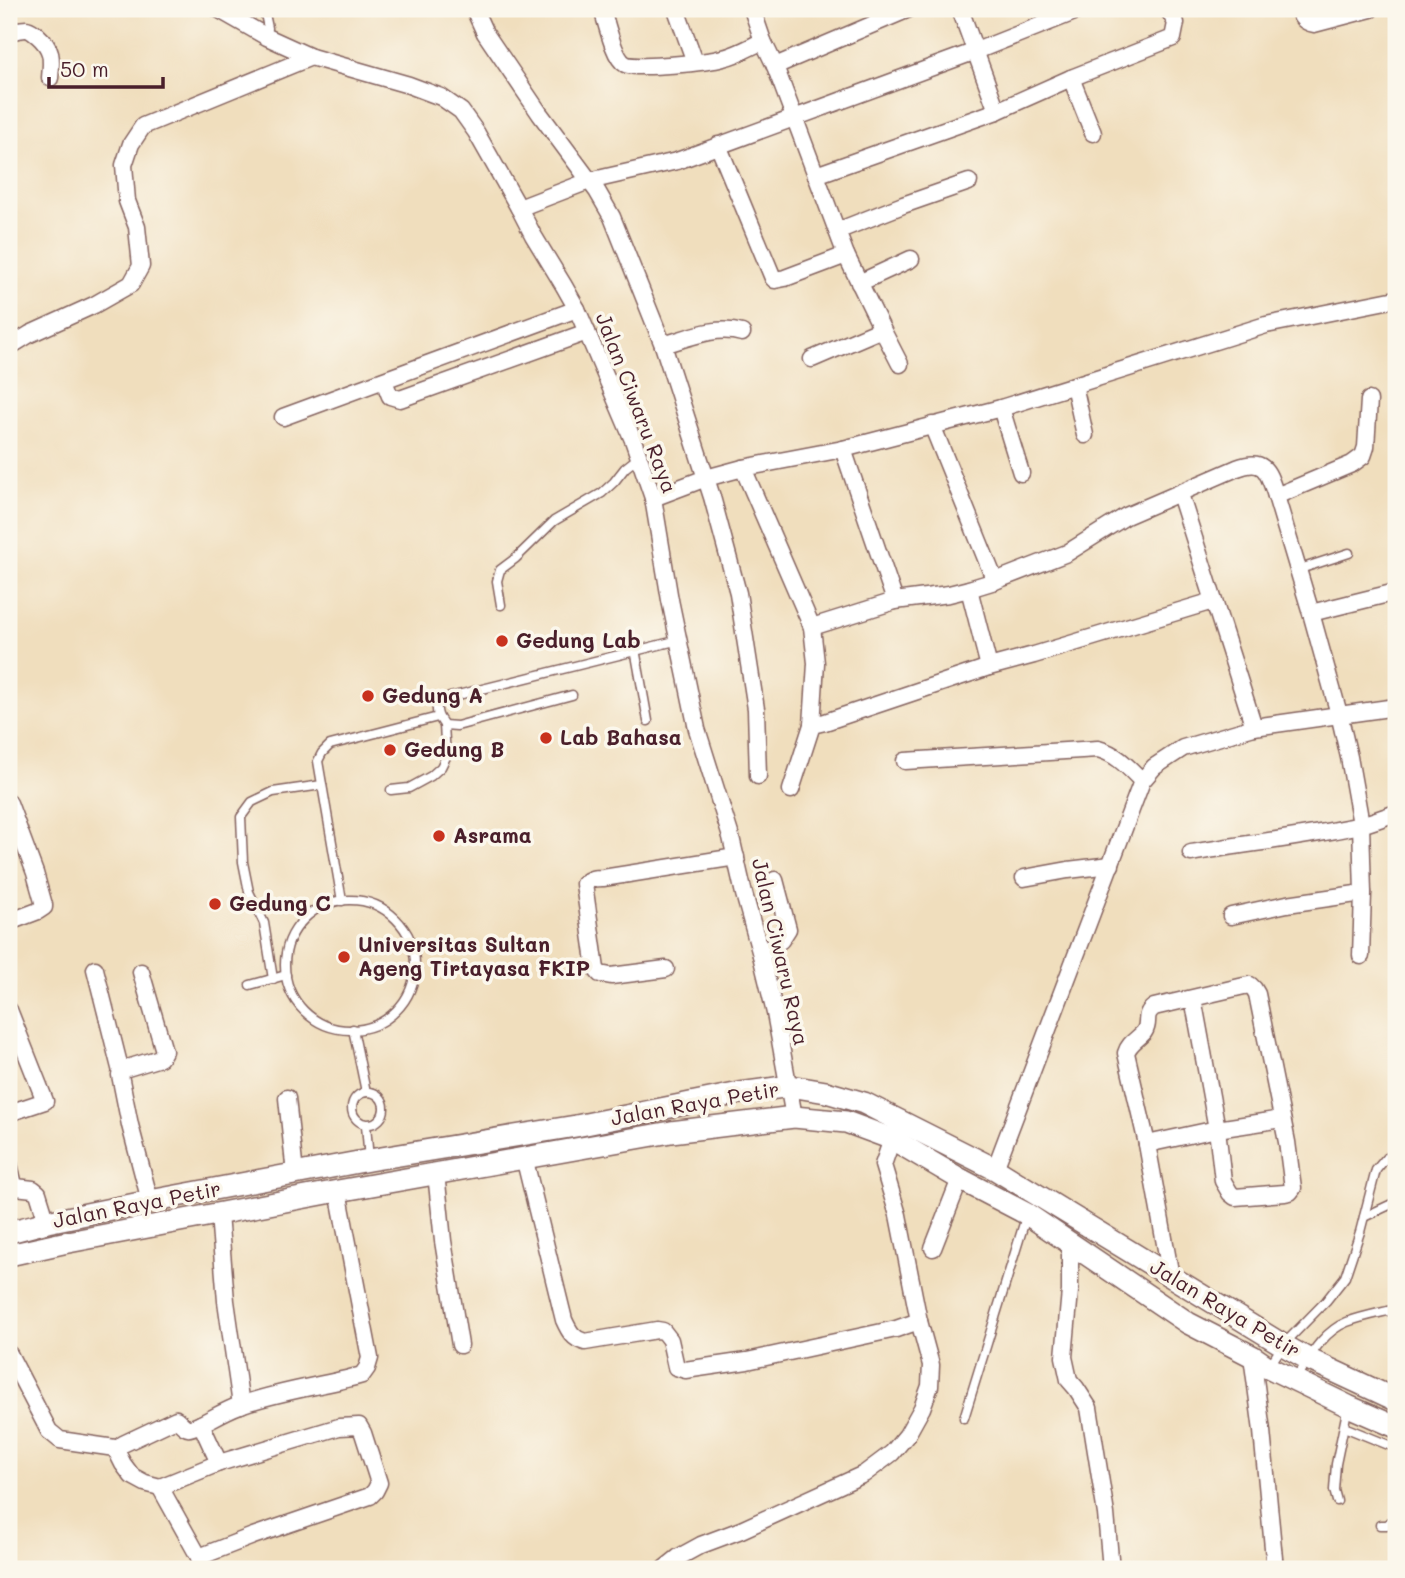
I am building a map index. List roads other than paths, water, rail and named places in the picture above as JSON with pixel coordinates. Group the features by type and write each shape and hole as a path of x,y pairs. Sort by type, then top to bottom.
{"main road":[{"name":"Jalan Raya Petir","path":"9,1232 150,1201 369,1160 576,1126 740,1093 789,1086 826,1092 864,1103 995,1169 1283,1345 1396,1400"},
{"name":"Jalan Raya Petir","path":"9,1255 338,1191 671,1132 794,1117 846,1122 892,1139 1027,1214 1188,1323 1294,1381 1346,1417 1396,1427"}],"street":[{"name":"Jalan Ciwaru Raya","path":"219,9 267,37 310,57 410,85 441,97 461,111 476,132 577,310 639,457 653,498 670,600 697,729 731,837 761,955 794,1117"},
{"path":"474,9 485,33 612,216 663,345 706,478 738,593 756,709 758,776"},
{"path":"602,9 616,52 625,64 636,66 724,58 763,41"},
{"path":"677,9 695,62"},
{"path":"753,9 846,255 900,364"},
{"path":"775,66 909,9"},
{"path":"960,9 997,111"},
{"path":"519,208 589,181 677,161 1082,9"},
{"path":"816,175 997,111 1173,38 1176,23 1168,9"},
{"path":"1298,9 1306,22 1314,24 1371,9"},
{"path":"9,32 26,29 46,44 52,61 50,78"},
{"path":"9,347 131,284 141,266 137,227 127,201 124,165 131,144 143,126 310,57"},
{"path":"1072,78 1093,133"},
{"path":"718,145 773,278 785,278 846,255"},
{"path":"837,231 970,182"},
{"path":"859,283 911,259"},
{"path":"653,498 706,478 743,468 843,449 1001,408 1266,325 1396,299"},
{"path":"284,417 577,310"},
{"path":"542,323 550,345"},
{"path":"813,359 881,329"},
{"path":"663,345 719,331 730,330 742,334"},
{"path":"384,381 390,396 400,399 587,332"},
{"path":"1074,385 1085,435"},
{"path":"1276,496 1352,464 1363,456 1369,400"},
{"path":"1001,408 1021,473"},
{"path":"932,425 995,581"},
{"path":"843,449 895,601"},
{"path":"812,627 895,601 949,594 995,581 1067,553 1126,516 1237,468 1255,463 1264,469 1276,496 1311,613 1349,757 1361,824 1361,956"},
{"path":"743,468 812,627 816,663 812,724 791,790"},
{"path":"1180,494 1254,727"},
{"path":"968,589 989,667"},
{"path":"1311,613 1396,592"},
{"path":"812,724 989,667 1213,601"},
{"path":"995,1169 1142,781 1154,767 1183,748 1254,727 1396,707"},
{"path":"905,761 1098,749 1123,761 1142,781"},
{"path":"9,803 44,905 41,909 9,922"},
{"path":"1191,853 1276,841 1361,824 1396,813"},
{"path":"666,969 611,976 600,974 596,970 584,884 594,878 736,858"},
{"path":"1024,878 1111,865"},
{"path":"761,955 781,940 788,929 775,880"},
{"path":"1231,916 1287,904 1363,893"},
{"path":"95,969 150,1201"},
{"path":"121,1072 160,1058 163,1053 141,972"},
{"path":"1171,1277 1147,1144 1126,1053 1132,1041 1145,1030 1146,1017 1151,1009 1193,998 1244,986 1250,985 1254,989 1282,1119 1293,1188 1284,1193 1236,1197 1230,1193 1223,1181 1217,1129 1193,998"},
{"path":"9,1113 45,1101 10,1018"},
{"path":"287,1098 295,1174"},
{"path":"1147,1144 1282,1119"},
{"path":"664,1569 701,1545 741,1530 864,1474 892,1453 907,1435 922,1408 930,1386 931,1365 917,1322 898,1215 883,1165 892,1139"},
{"path":"524,1157 564,1320 570,1334 579,1341 663,1331 670,1340 676,1367 685,1370 747,1361 897,1329 917,1322"},
{"path":"9,1167 13,1185 36,1190 47,1222"},
{"path":"436,1173 443,1241 460,1345"},
{"path":"933,1248 960,1179"},
{"path":"123,1444 172,1420 176,1419 188,1429 241,1405 272,1395 362,1374 370,1358 338,1191"},
{"path":"219,1214 226,1301 241,1405"},
{"path":"1070,1242 1065,1369 1090,1415 1106,1514 1111,1569"},
{"path":"9,1354 54,1437 115,1448 132,1476 145,1483 160,1487 219,1463 339,1427 355,1425 359,1426 363,1433 379,1483 370,1496 253,1536 200,1563 160,1487"},
{"path":"1260,1362 1262,1431 1275,1569"},
{"path":"201,1424 219,1463"}],"lane":[{"path":"264,9 267,37"},
{"path":"501,605 497,581 500,570 554,521 603,493 625,468 639,457"},
{"path":"1297,570 1349,553"},
{"path":"391,790 409,788 441,767 446,757 444,725 438,717 437,705 450,697 679,639"},
{"path":"635,649 648,721"},
{"path":"444,725 457,726 572,695"},
{"path":"342,901 318,761 322,753 330,745 438,717"},
{"path":"273,979 264,923 249,892 243,862 241,817 251,802 273,792 323,785"},
{"path":"342,901 366,902 378,907 397,921 410,941 414,965 410,989 397,1009 377,1023 365,1027 331,1027 311,1017 290,991 286,975 285,957 288,945 300,923 319,908 342,901"},
{"path":"250,985 286,975"},
{"path":"353,1029 366,1091"},
{"path":"366,1091 382,1099 384,1111 378,1121 366,1125 356,1120 351,1110 356,1096 366,1091"},
{"path":"366,1125 369,1160"},
{"path":"1260,1362 1283,1345 1326,1301 1345,1277 1376,1170 1386,1158 1396,1153"},
{"path":"1364,1217 1396,1202"},
{"path":"964,1418 1027,1214"},
{"path":"1294,1381 1320,1341 1346,1322 1396,1309"},
{"path":"1337,1501 1334,1490 1336,1464 1346,1417 1396,1448"},
{"path":"1380,1525 1387,1525 1396,1517"}],"place":[{"name":"Gedung Lab","path":"502,641"},
{"name":"Gedung A","path":"368,696"},
{"name":"Lab Bahasa","path":"546,738"},
{"name":"Gedung B","path":"390,750"},
{"name":"Asrama","path":"439,836"},
{"name":"Gedung C","path":"215,904"},
{"name":"Universitas Sultan Ageng Tirtayasa FKIP","path":"344,957"}]}
